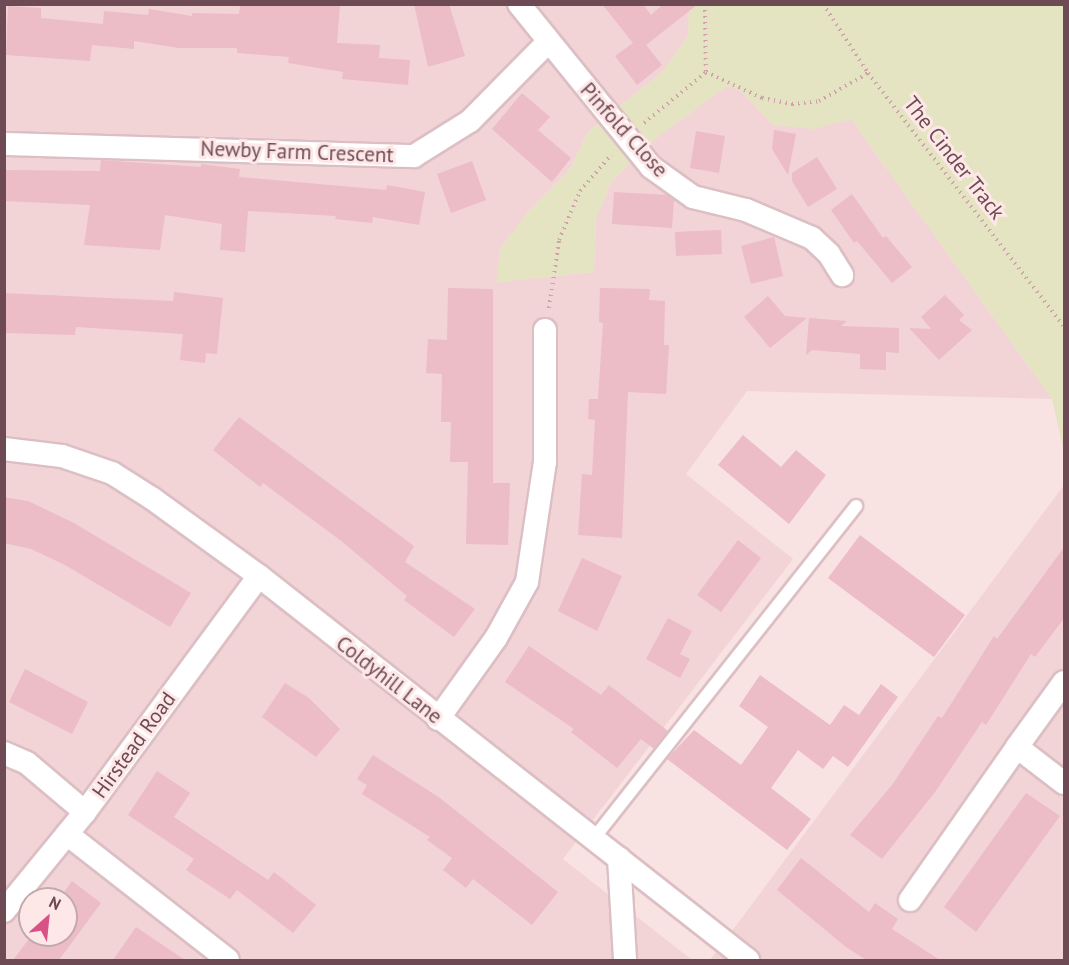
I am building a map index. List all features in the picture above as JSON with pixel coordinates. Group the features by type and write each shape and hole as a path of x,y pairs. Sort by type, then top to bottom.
{"street":[{"name":"Pinfold Close","path":"519,4 626,139 651,167 693,197 746,210 812,238 829,254 842,275"},
{"name":"Newby Farm Crescent","path":"4,144 414,156 470,121 548,42"},
{"path":"438,719 501,630 527,582 545,462 545,330"},
{"name":"Coldyhill Lane","path":"4,449 62,456 112,474 162,505 259,576 438,719 748,960"},
{"name":"Hirstead Road","path":"4,911 85,812 259,576"},
{"path":"909,900 1065,682"},
{"path":"1017,747 1065,783"},
{"path":"4,753 27,763 85,812"},
{"path":"67,834 228,960"},
{"path":"619,858 625,960"}],"lane":[{"path":"594,838 856,506"}],"path":[{"path":"705,4 706,72"},
{"name":"The Cinder Track","path":"823,4 868,73 1065,327"},
{"path":"706,72 762,98 792,104 819,101 868,73"},
{"path":"545,330 563,230 580,191 626,139 706,72"}],"shaded area":[{"path":"5,5 689,5 688,36 662,72 588,132 570,169 528,212 500,249 497,282 594,272 596,218 612,181 652,141 727,86 741,91 773,125 851,119 1052,399 747,391 686,474 793,559 563,859 692,960 5,960"},
{"path":"1064,485 1064,960 710,960 750,907"}],"green space":[{"path":"689,5 1064,5 1064,452 1052,399 851,119 813,129 773,125 741,91 727,86 652,141 612,181 596,218 594,272 496,282 500,249 528,212 570,169 588,132 662,72 688,36"}],"building":[{"path":"340,4 337,43 380,45 379,58 410,60 408,85 342,79 343,72 288,63 289,57 237,53 237,48 179,48 134,41 134,49 92,45 90,61 6,55 8,6 41,8 41,18 103,24 104,11 148,15 149,9 192,16 192,13 239,14 240,6"},
{"path":"414,4 449,4 465,56 428,67"},
{"path":"602,4 643,4 651,15 663,4 698,4 646,45 662,65 637,85 615,56 633,43"},
{"path":"522,93 550,117 538,130 571,158 552,182 492,129"},
{"path":"774,130 796,134 788,175 772,149"},
{"path":"696,131 725,136 719,173 690,168"},
{"path":"817,157 837,189 808,207 792,181 792,173"},
{"path":"101,160 201,167 201,164 240,169 239,177 386,190 387,185 425,192 419,225 373,217 372,223 335,219 336,216 248,211 245,252 220,250 222,224 165,215 160,250 84,245 90,205 4,201 6,170 100,171"},
{"path":"472,161 486,200 451,213 437,174"},
{"path":"614,192 668,195 674,200 672,228 612,224"},
{"path":"852,194 883,238 886,236 912,267 892,283 857,241 854,243 831,210"},
{"path":"721,230 722,254 676,256 675,232"},
{"path":"774,237 783,276 751,284 741,246"},
{"path":"448,288 493,289 493,483 510,483 508,545 466,544 468,462 450,462 451,422 441,422 442,374 426,373 428,339 447,340"},
{"path":"600,288 650,289 649,300 665,301 664,345 669,345 666,394 628,392 622,538 578,535 582,474 592,475 595,420 588,419 589,399 598,399 603,323 599,322"},
{"path":"174,292 223,298 217,354 206,353 205,363 180,360 183,334 76,327 75,335 4,333 4,293 173,301"},
{"path":"945,295 964,315 959,320 972,330 939,360 909,328 931,329 921,317"},
{"path":"768,296 785,316 807,318 770,348 744,317"},
{"path":"809,318 847,321 841,326 899,328 899,353 886,352 886,370 860,369 860,354 812,350 806,355"},
{"path":"239,417 414,546 405,562 475,609 454,637 404,600 407,596 340,540 263,483 260,487 213,450"},
{"path":"743,435 781,467 796,450 826,475 789,524 718,465"},
{"path":"4,497 28,501 74,523 191,593 170,627 65,565 31,549 4,543"},
{"path":"860,535 965,615 934,657 828,578"},
{"path":"738,540 761,558 721,612 697,595"},
{"path":"1065,546 1065,617 1035,657 1031,654 986,725 982,722 935,792 882,859 850,835 892,785 938,716 942,718 994,636 997,639"},
{"path":"582,558 622,576 597,631 558,611"},
{"path":"668,618 692,631 680,654 690,659 680,678 646,659"},
{"path":"529,646 601,695 609,685 668,731 654,749 641,739 617,768 571,732 574,729 505,682"},
{"path":"25,669 88,702 72,734 9,702"},
{"path":"760,675 830,725 844,705 859,715 881,684 898,697 848,767 833,756 823,769 798,750 771,788 811,819 787,850 667,759 694,730 741,765 768,727 739,706"},
{"path":"285,683 309,698 340,729 316,757 262,717"},
{"path":"373,755 440,798 558,892 532,925 473,879 466,888 443,870 452,858 427,840 430,837 362,794 367,785 357,779"},
{"path":"157,771 190,793 174,817 268,880 274,872 316,905 293,933 237,890 230,899 186,870 194,859 128,815"},
{"path":"1026,793 1060,816 976,932 944,907"},
{"path":"801,858 869,912 875,903 898,919 892,929 940,960 866,960 846,947 777,890"},
{"path":"72,881 101,903 78,934 78,887 68,887"},
{"path":"136,927 185,960 113,960"},
{"path":"23,947 69,947 59,960 13,960"}]}
